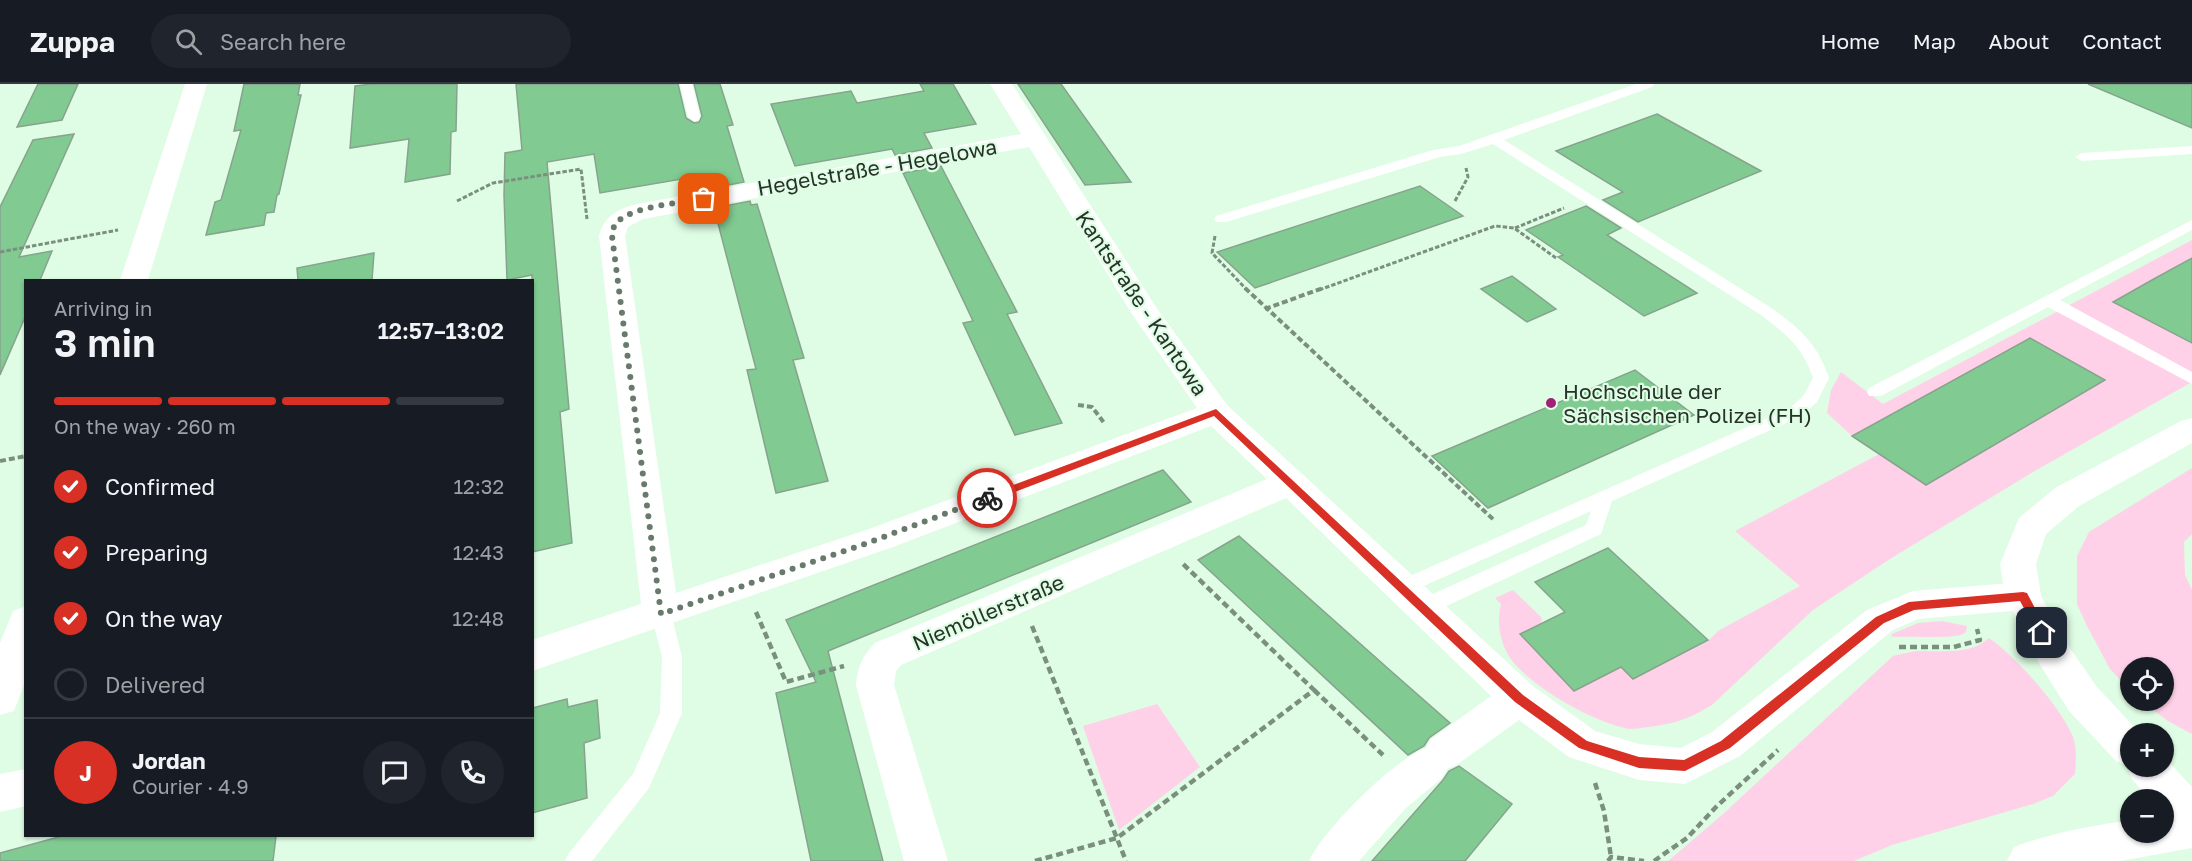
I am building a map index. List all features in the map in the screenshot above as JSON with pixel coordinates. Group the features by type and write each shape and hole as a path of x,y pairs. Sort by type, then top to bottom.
{"street":[{"path":"134,279 196,84"},
{"name":"Kantstraße - Kantowa","path":"1001,84 1146,314 1216,412 1519,698 1583,745 1639,762 1685,766 1726,744 1880,620 1913,605 2023,596"},
{"name":"Hegelstraße - Hegelowa","path":"614,225 623,217 637,212 1035,139"},
{"path":"614,225 612,236 661,614"},
{"path":"534,655 745,586 881,538 1216,412"},
{"path":"2120,738 2084,699 2052,652 2023,596 2018,564 2031,527 2067,497 2192,429"},
{"name":"Niemöllerstraße","path":"877,666 888,654 1289,483"},
{"path":"0,699 24,627"},
{"path":"877,666 874,685 926,861"},
{"path":"1331,861 1390,796 1519,698"},
{"path":"2156,777 2192,817"},
{"path":"0,794 24,788"},
{"path":"2030,861 2098,845 2192,829"}],"lane":[{"path":"686,84 694,117"},
{"path":"1221,219 1438,153 1461,150 1648,84"},
{"path":"1412,598 1512,537 1796,412 1811,398 1821,378 1813,353 1797,335 1767,312 1494,139"},
{"path":"2082,156 2192,150"},
{"path":"1875,392 2192,224"},
{"path":"2049,301 2192,379"},
{"path":"1412,598 1594,528 1605,496"},
{"path":"577,861 641,781 671,712 672,657 661,614"}],"path":[{"path":"1455,201 1468,177 1461,150"},
{"path":"457,201 493,183 581,169 587,222 614,225"},
{"path":"1265,309 1495,226 1514,228 1587,199"},
{"path":"1221,219 1214,237 1212,253 1265,309 1512,537"},
{"path":"0,252 152,224"},
{"path":"1514,228 1556,258"},
{"path":"0,461 24,456"},
{"path":"1157,539 1314,690 1427,766"},
{"path":"745,586 786,682 862,661 877,666"},
{"path":"1021,597 1126,861"},
{"path":"1891,647 1954,647 1980,640 1970,599"},
{"path":"1035,861 1117,838 1314,690"},
{"path":"1654,861 1687,838 1716,807 1786,743"},
{"path":"1583,745 1604,811 1609,859 1644,861"}],"shaded area":[{"path":"2192,240 2192,382 2033,472 1890,559 1813,610 1712,705 1674,722 1629,729 1598,719 1561,700 1528,677 1507,653 1500,629 1501,604 1495,598 1513,590 1542,618 1541,623 1520,634 1621,667 1634,679 1708,641 1718,631 1800,586 1735,531 1879,454 1926,485 2104,380 1852,436 1827,413 1831,390 1841,372 1883,404"},
{"path":"2192,468 2192,534 2184,542 2185,575 2192,590 2192,734 2154,711 2174,711 2174,657 2120,657 2120,680 2110,669 2087,626 2077,604 2077,556 2089,532"},
{"path":"1942,621 1967,626 1966,632 1958,636 1891,637 1892,634 1918,623"},
{"path":"1989,638 2011,657 2048,697 2073,737 2076,750 2075,774 2053,796 2033,804 1892,845 1854,861 1668,861 1722,815 1893,656 1917,651 1964,650 1981,644"},
{"path":"1157,704 1200,767 1119,830 1083,726"}],"building":[{"path":"38,84 78,84 62,120 17,127"},
{"path":"244,84 300,84 298,95 301,95 279,194 274,212 266,213 264,225 206,235 215,202 221,200 241,130 234,131"},
{"path":"457,84 456,131 451,132 450,174 405,182 409,139 350,148 355,86"},
{"path":"516,84 678,84 686,118 694,123 699,122 702,116 694,84 720,84 733,125 727,126 744,182 708,189 705,175 600,193 594,154 547,162 569,409 560,412 572,543 534,552 534,279 532,275 507,279 504,195 505,153 522,150"},
{"path":"920,84 953,84 976,124 924,133 932,148 895,155 892,149 795,166 771,104 851,91 857,103 924,91"},
{"path":"1018,84 1061,84 1131,182 1085,185"},
{"path":"2088,84 2192,84 2192,128"},
{"path":"1657,114 1761,171 1638,222 1603,200 1623,192 1556,151"},
{"path":"74,134 19,257 52,251 40,279 24,279 24,320 0,375 0,207 33,140"},
{"path":"941,166 1017,312 1007,314 1062,423 1015,435 963,323 973,321 903,173"},
{"path":"1420,186 1463,216 1255,288 1217,252"},
{"path":"750,201 751,205 757,204 804,358 793,360 828,481 776,493 747,370 756,369 714,208"},
{"path":"1586,206 1621,228 1607,235 1697,293 1644,316 1558,257 1563,255 1526,230"},
{"path":"374,253 372,279 298,279 297,268"},
{"path":"2192,258 2192,343 2113,302 2152,280"},
{"path":"1512,276 1556,309 1527,322 1481,289"},
{"path":"2030,338 2105,380 1926,485 1852,436"},
{"path":"1635,370 1694,415 1488,508 1432,456"},
{"path":"1163,470 1191,502 828,651 883,861 811,861 776,693 816,682 786,620"},
{"path":"1239,536 1450,723 1429,738 1424,746 1408,755 1198,560"},
{"path":"1608,548 1708,640 1633,679 1621,667 1574,691 1520,634 1565,612 1535,582"},
{"path":"567,699 568,707 597,700 600,738 584,743 587,798 534,812 534,707"},
{"path":"1459,766 1512,804 1465,861 1372,861 1449,771"},
{"path":"58,837 276,837 273,861 0,861 0,853"}],"way so far":[{"path":"704,199 637,212 623,217 614,225 612,236 661,614 862,545 987,498"}],"place":[{"name":"Hochschule der Sächsischen Polizei (FH)","path":"1551,403"}],"route":[{"path":"987,498 1216,412 1519,698 1583,745 1639,762 1685,766 1726,744 1880,620 1913,605 2023,596 2042,633"}]}
